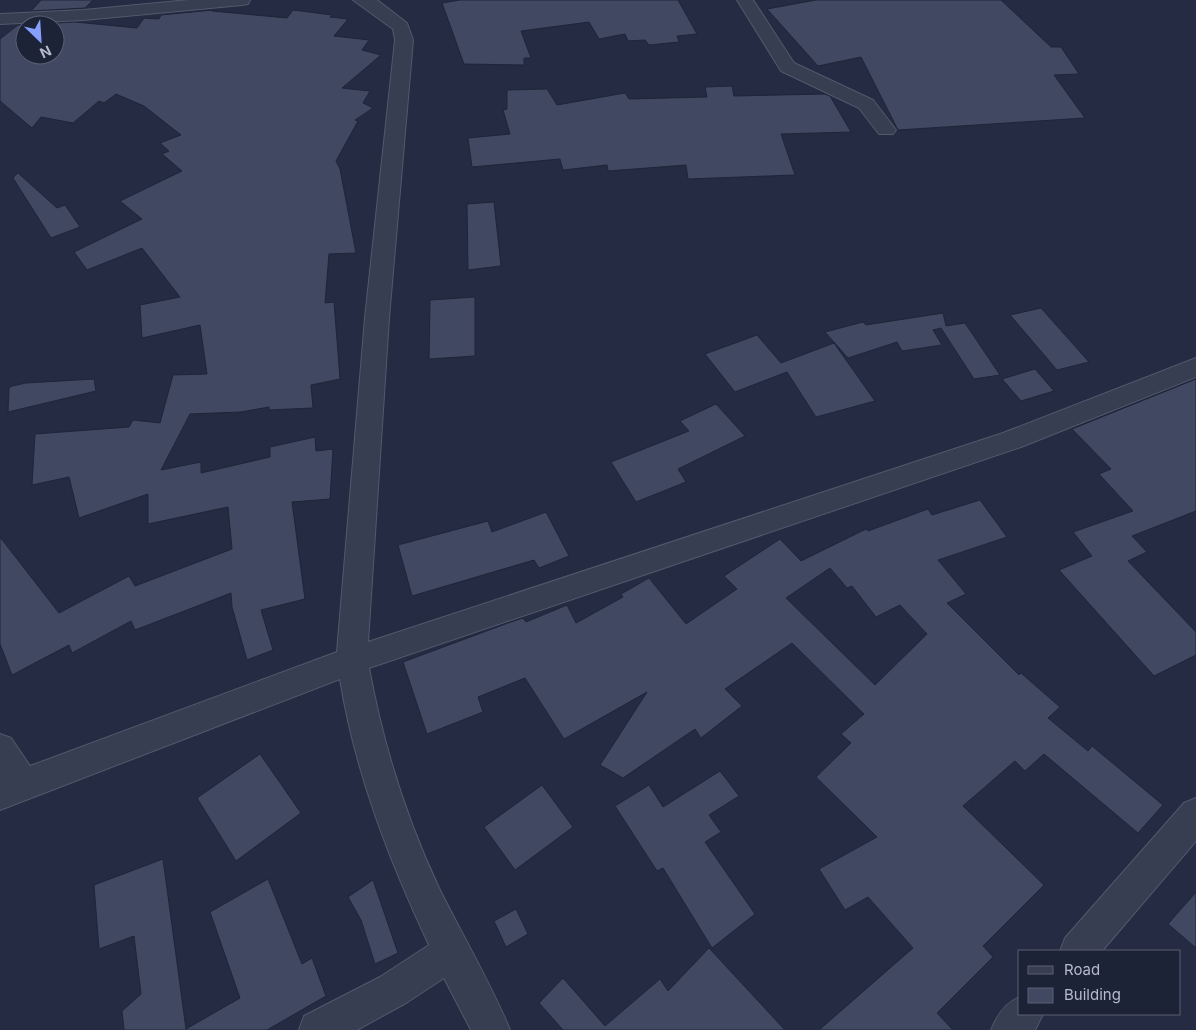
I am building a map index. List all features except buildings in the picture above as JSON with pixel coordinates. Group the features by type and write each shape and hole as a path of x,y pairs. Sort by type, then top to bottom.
{"street":[{"path":"0,19 84,15 242,0"},
{"path":"745,0 787,67 866,104 886,130"},
{"path":"370,1 401,27 404,40 374,339 354,596 353,660 362,717 382,788 450,953 491,1030"},
{"path":"0,749 12,789 353,660 1012,440 1196,367"},
{"path":"1079,950 1196,815"},
{"path":"318,1030 393,990 450,953"},
{"path":"1010,1030 1023,1015"}]}
